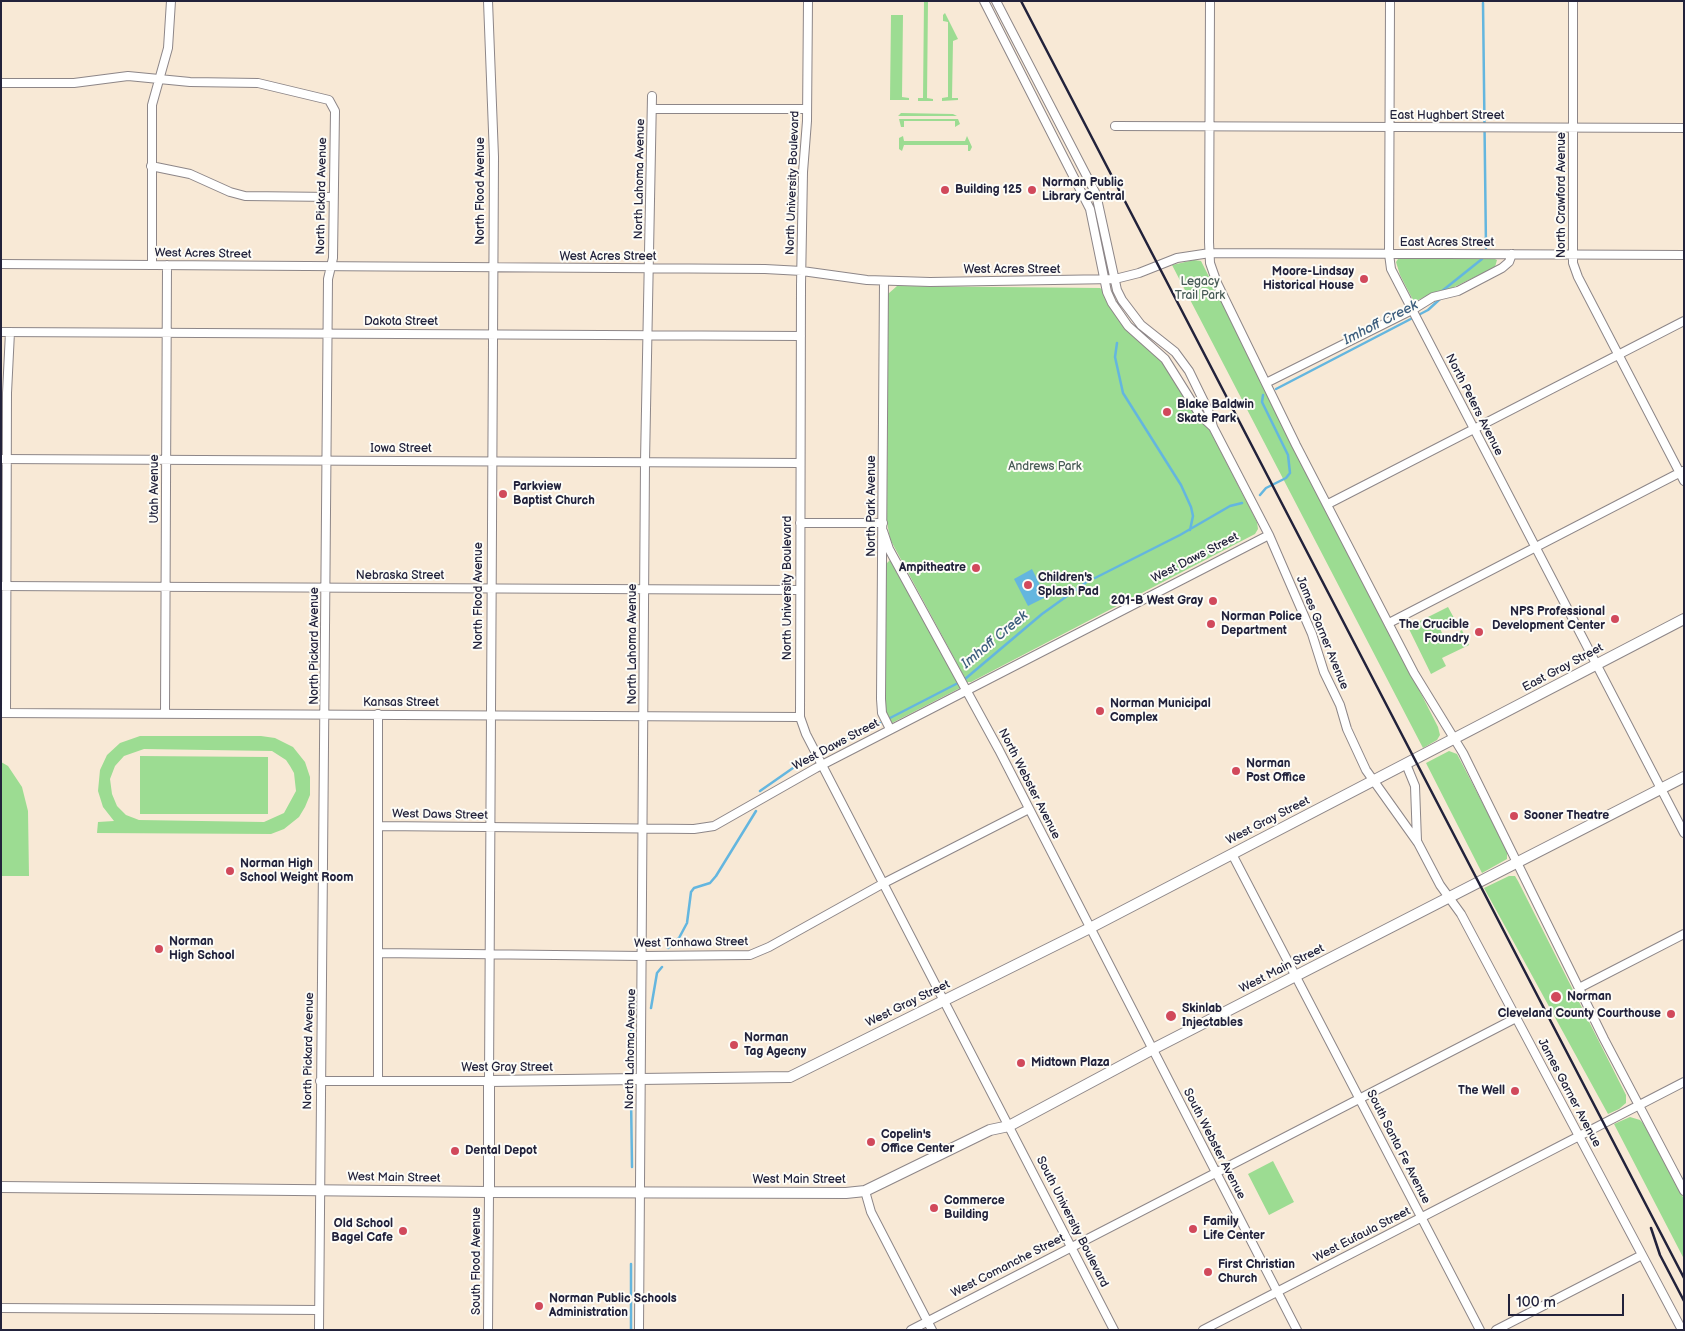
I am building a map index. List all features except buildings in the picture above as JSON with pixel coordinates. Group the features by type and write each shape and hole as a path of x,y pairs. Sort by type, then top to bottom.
{"main road":[{"name":"East Gray Street","path":"1454,740 1684,619"},
{"name":"West Gray Street","path":"489,1081 641,1080 790,1076 1090,928 1454,740"},
{"name":"West Main Street","path":"1,1187 489,1192 846,1193 865,1191 990,1130 1008,1126 1153,1049 1684,776"},
{"name":"North Flood Avenue","path":"489,1081 489,1192"}],"street":[{"path":"152,265 152,105 168,48 171,1"},
{"name":"North Flood Avenue","path":"488,1 493,106 494,267 492,334 489,1081"},
{"name":"North University Boulevard","path":"808,1 801,336 800,717 1008,1126"},
{"name":"James Garner Avenue","path":"984,1 1087,201 1093,219 1107,292 1118,314 1137,336 1165,359 1200,415 1213,427"},
{"name":"James Garner Avenue","path":"996,1 1096,194 1115,279 1122,300 1130,313 1167,345 1182,361 1208,410 1213,427 1269,534 1314,640 1324,672 1340,705 1347,729 1373,781 1418,843 1461,914 1682,1330"},
{"path":"1210,1 1210,263 1217,284 1414,673 1454,740 1638,1106 1684,1191"},
{"name":"North Peters Avenue","path":"1390,1 1389,254 1391,270 1684,833"},
{"name":"North Crawford Avenue","path":"1573,1 1572,254 1578,277 1681,471 1684,482"},
{"path":"1,83 74,83 128,76 159,78"},
{"name":"North Pickard Avenue","path":"159,78 190,82 271,84 324,98 332,103 335,111 331,267 328,279 319,1330"},
{"name":"North Lahoma Avenue","path":"639,1330 645,717 644,589 652,96"},
{"path":"652,109 807,109"},
{"name":"East Hughbert Street","path":"1115,126 1684,128"},
{"path":"151,166 190,174 230,192 245,196 333,197"},
{"name":"West Acres Street","path":"1,264 649,268 802,271 884,281 1105,280 1139,274 1177,258 1210,253"},
{"name":"East Acres Street","path":"1210,253 1684,255"},
{"path":"1266,383 1413,312 1433,297 1450,294 1502,268 1509,262 1512,254"},
{"name":"Utah Avenue","path":"165,713 167,265"},
{"name":"North Park Avenue","path":"884,281 881,699 882,713 890,729"},
{"path":"1328,504 1684,321"},
{"path":"4,713 6,332"},
{"name":"Dakota Street","path":"6,332 328,332 801,336"},
{"name":"Iowa Street","path":"4,459 800,463"},
{"path":"1390,624 1681,471"},
{"path":"800,523 883,527"},
{"name":"North Webster Avenue","path":"883,527 889,549 967,690 1153,1049"},
{"name":"West Daws Street","path":"379,826 694,830 714,826 819,757 890,729 1269,534"},
{"name":"Nebraska Street","path":"5,586 800,590"},
{"name":"Kansas Street","path":"4,713 325,713 800,717"},
{"path":"378,714 378,1080"},
{"name":"James Garner Avenue","path":"1406,764 1415,786 1418,843"},
{"name":"West Tonhawa Street","path":"378,953 643,956 750,955 884,883 1029,809"},
{"name":"South Santa Fe Avenue","path":"1232,854 1480,1330"},
{"path":"1579,988 1684,934"},
{"name":"West Comanche Street","path":"911,1330 1516,1018"},
{"name":"South Webster Avenue","path":"1153,1049 1297,1330"},
{"name":"West Gray Street","path":"320,1081 489,1081"},
{"name":"West Eufaula Street","path":"1203,1330 1684,1082"},
{"name":"South University Boulevard","path":"1008,1126 1114,1330"},
{"path":"865,1191 871,1212 932,1330"},
{"name":"South Flood Avenue","path":"488,1330 489,1192"},
{"path":"1496,1330 1642,1255"},
{"path":"1,1308 318,1310"}],"green space":[{"path":"924,1 928,1 927,98 933,99 933,101 918,101 918,98 923,98"},
{"path":"945,13 958,39 953,41 952,98 958,98 958,100 942,101 942,98 948,97 948,22 943,21"},
{"path":"891,15 903,15 902,97 909,98 909,100 890,100"},
{"path":"901,113 953,114 957,116 898,116"},
{"path":"899,119 958,119 960,124 955,127 955,121 904,121 904,127 901,127"},
{"path":"903,136 904,141 965,141 967,136 972,147 968,151 968,145 904,145 902,151 899,149 899,138"},
{"path":"1493,258 1497,260 1495,267 1446,291 1435,292 1416,301 1413,300 1400,275 1396,262 1398,259"},
{"name":"Legacy Trail Park","path":"1194,260 1201,261 1438,727 1440,735 1437,740 1423,748 1172,265"},
{"name":"Andrews Park","path":"897,286 1100,288 1103,290 1108,301 1165,363 1198,416 1209,429 1257,522 1258,529 1255,534 971,682 967,682 890,539 887,522 888,294"},
{"path":"891,559 960,688 892,723 885,709 886,564"},
{"path":"1448,607 1454,618 1439,626 1445,640 1449,644 1462,637 1460,631 1462,630 1469,645 1442,658 1446,666 1431,674 1408,627"},
{"path":"140,736 261,736 275,738 293,747 305,762 310,777 310,795 299,817 284,829 271,834 97,833 98,822 114,821 103,807 98,791 100,770 107,755 120,743","holes":["144,749 272,751 286,760 290,766 294,773 296,791 284,813 264,822 139,820 126,815 117,806 112,794 110,779 115,766 124,756"]},
{"path":"1449,751 1457,754 1507,850 1507,859 1482,873 1426,763"},
{"path":"140,756 268,757 268,814 140,814"},
{"path":"1,762 8,766 22,787 28,811 29,876 1,876"},
{"path":"1509,876 1515,876 1518,881 1626,1095 1626,1103 1608,1114 1484,888"},
{"path":"1630,1117 1643,1123 1684,1199 1684,1259 1614,1124"},
{"path":"1273,1161 1294,1202 1269,1215 1248,1174"}],"water":[{"name":"Children's Splash Pad","path":"1032,569 1046,597 1028,606 1014,579"}],"waterway":[{"name":"Imhoff Creek","path":"1483,3 1486,248"},
{"name":"Imhoff Creek","path":"1276,389 1428,310 1440,299 1442,291 1482,259"},
{"path":"1117,343 1115,357 1123,393 1181,485 1193,516 1190,530"},
{"name":"Imhoff Creek","path":"1260,495 1266,488 1286,478 1290,473 1288,455 1262,402 1263,395"},
{"name":"Imhoff Creek","path":"1095,578 1180,535 1230,506 1242,503"},
{"name":"Imhoff Creek","path":"965,679 1042,614 1088,581"},
{"name":"Imhoff Creek","path":"890,718 958,683"},
{"name":"Imhoff Creek","path":"760,791 803,761 880,723"},
{"name":"Imhoff Creek","path":"668,948 679,938 687,923 691,892 694,888 710,883 716,876 756,811"},
{"name":"Imhoff Creek","path":"651,1008 657,973 662,967"},
{"name":"Imhoff Creek","path":"632,1065 631,1018 633,1014"},
{"name":"Imhoff Creek","path":"631,1096 632,1167"},
{"name":"Imhoff Creek","path":"631,1264 631,1330"}],"railway":[{"path":"1021,1 1684,1278"},
{"path":"1651,1228 1660,1255 1684,1301"}],"place":[{"name":"Building 125","path":"945,190"},
{"name":"Norman Public Library Central","path":"1032,190"},
{"name":"Moore-Lindsay Historical House","path":"1364,279"},
{"name":"Blake Baldwin Skate Park","path":"1167,412"},
{"name":"Parkview Baptist Church","path":"503,494"},
{"name":"Ampitheatre","path":"976,568"},
{"name":"Children's Splash Pad","path":"1028,585"},
{"name":"201-B West Gray","path":"1213,601"},
{"name":"NPS Professional Development Center","path":"1615,619"},
{"name":"Norman Police Department","path":"1211,624"},
{"name":"The Crucible Foundry","path":"1479,632"},
{"name":"Norman Municipal Complex","path":"1100,711"},
{"name":"Norman Post Office","path":"1236,771"},
{"name":"Sooner Theatre","path":"1514,816"},
{"name":"Norman High School Weight Room","path":"230,871"},
{"name":"Norman High School","path":"159,949"},
{"name":"Norman","path":"1556,997"},
{"name":"Cleveland County Courthouse","path":"1671,1014"},
{"name":"Skinlab Injectables","path":"1171,1016"},
{"name":"Norman Tag Agecny","path":"734,1045"},
{"name":"Midtown Plaza","path":"1021,1063"},
{"name":"The Well","path":"1515,1091"},
{"name":"Copelin's Office Center","path":"871,1142"},
{"name":"Dental Depot","path":"455,1151"},
{"name":"Commerce Building","path":"934,1208"},
{"name":"Family Life Center","path":"1193,1229"},
{"name":"Old School Bagel Cafe","path":"403,1231"},
{"name":"First Christian Church","path":"1208,1272"},
{"name":"Norman Public Schools Administration","path":"539,1306"}]}
